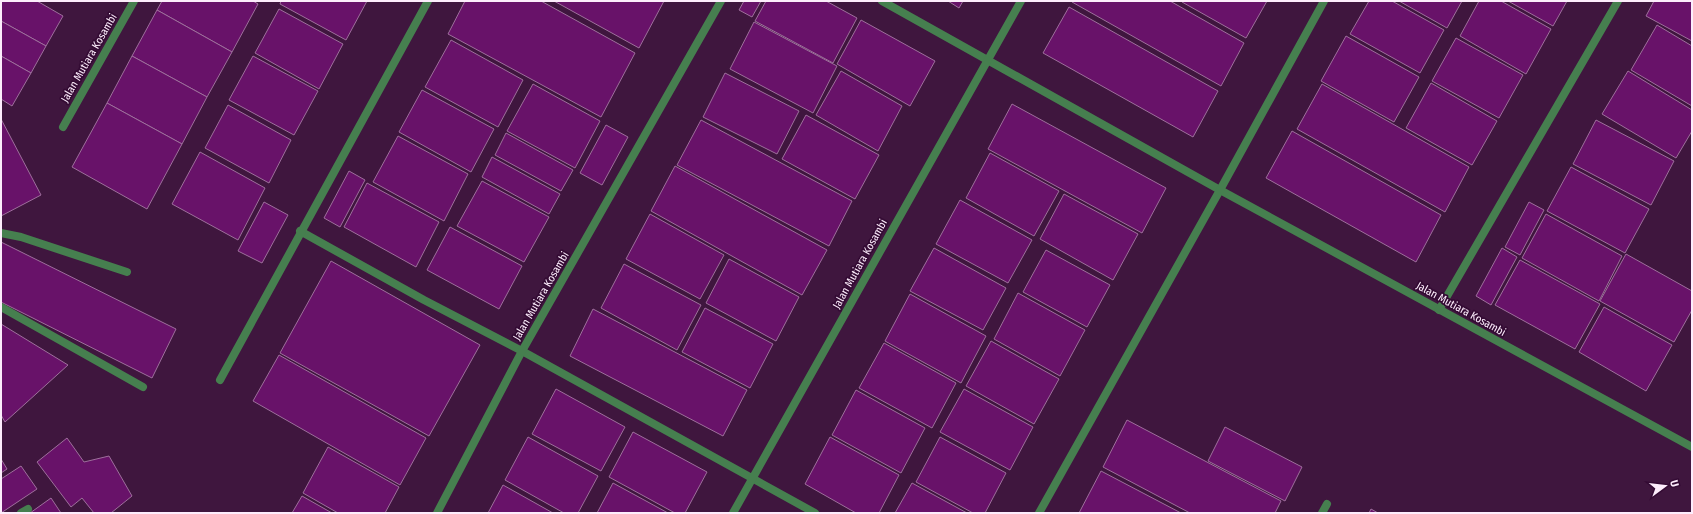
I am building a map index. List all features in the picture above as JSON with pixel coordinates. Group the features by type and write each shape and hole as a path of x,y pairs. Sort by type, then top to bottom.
{"lane":[{"name":"Jalan Mutiara Kosambi","path":"62,127 134,1"},
{"path":"220,380 300,231 428,1"},
{"name":"Jalan Mutiara Kosambi","path":"437,513 522,351 721,1"},
{"name":"Jalan Mutiara Kosambi","path":"882,1 1220,190 1692,447"},
{"name":"Jalan Mutiara Kosambi","path":"733,513 1021,1"},
{"path":"1039,513 1324,1"},
{"path":"1439,310 1618,1"},
{"name":"Jalan Mutiara Kosambi","path":"300,231 424,300 522,351 815,513"},
{"path":"1,233 21,237 127,272"},
{"path":"1,307 143,387"},
{"path":"1322,513 1327,504"}],"building":[{"path":"1,1 37,1 63,16 46,46 1,21"},
{"path":"162,1 253,1 258,4 232,52 157,10"},
{"path":"281,1 367,1 346,40 280,4"},
{"path":"465,1 541,1 635,53 601,117 448,34"},
{"path":"554,1 664,1 639,48"},
{"path":"744,1 761,1 752,17 739,10"},
{"path":"766,1 826,1 857,18 833,63 755,21"},
{"path":"948,1 963,1 959,8"},
{"path":"1170,1 1244,43 1221,86 1072,2"},
{"path":"1267,1 1246,38 1182,2"},
{"path":"1369,1 1392,1 1444,30 1420,73 1350,34"},
{"path":"1399,1 1462,1 1447,28"},
{"path":"1479,1 1501,1 1551,29 1526,74 1460,36"},
{"path":"1508,1 1567,1 1553,26"},
{"path":"1654,1 1692,1 1692,41 1646,16"},
{"path":"1069,7 1218,91 1193,137 1043,53"},
{"path":"279,9 343,44 319,89 255,53"},
{"path":"157,10 232,52 207,97 132,56"},
{"path":"861,20 935,61 910,106 837,64"},
{"path":"1,21 46,46 31,73 1,56"},
{"path":"754,22 837,66 813,113 730,69"},
{"path":"1657,25 1692,46 1692,106 1631,70"},
{"path":"1346,36 1419,77 1394,122 1321,81"},
{"path":"1456,38 1523,75 1499,118 1432,81"},
{"path":"451,40 523,80 498,127 425,87"},
{"path":"1,56 31,73 12,106 1,99"},
{"path":"132,56 207,97 182,144 107,103"},
{"path":"253,56 318,91 294,135 229,100"},
{"path":"841,71 902,106 878,151 816,115"},
{"path":"1628,71 1692,110 1692,131 1676,158 1602,114"},
{"path":"725,73 799,111 777,154 703,117"},
{"path":"1431,83 1497,121 1472,165 1406,128"},
{"path":"533,84 600,121 575,168 507,131"},
{"path":"1322,84 1469,167 1445,212 1297,129"},
{"path":"422,90 494,129 471,172 399,132"},
{"path":"107,103 182,144 147,209 72,167"},
{"path":"1012,104 1166,188 1142,233 988,149"},
{"path":"228,105 291,140 269,183 205,148"},
{"path":"806,115 879,155 855,199 782,159"},
{"path":"1,119 41,195 1,216"},
{"path":"701,120 852,201 829,246 677,165"},
{"path":"1596,120 1674,161 1651,205 1573,164"},
{"path":"606,125 628,137 602,185 580,173"},
{"path":"1292,131 1441,215 1416,262 1266,178"},
{"path":"506,133 573,170 561,191 495,155"},
{"path":"398,136 468,174 444,221 373,182"},
{"path":"200,152 265,188 238,240 172,204"},
{"path":"990,153 1059,191 1034,236 966,198"},
{"path":"492,157 560,194 549,214 482,177"},
{"path":"675,166 827,250 802,295 651,211"},
{"path":"1571,167 1649,209 1625,253 1547,211"},
{"path":"349,171 365,180 340,227 324,218"},
{"path":"482,181 549,217 524,262 457,226"},
{"path":"367,183 439,222 416,267 344,227"},
{"path":"1064,194 1138,234 1113,280 1040,239"},
{"path":"960,200 1032,240 1008,283 936,244"},
{"path":"264,202 288,215 262,263 238,251"},
{"path":"1529,202 1544,210 1520,255 1505,247"},
{"path":"650,214 724,255 700,299 626,259"},
{"path":"1546,214 1622,256 1599,301 1522,258"},
{"path":"450,227 522,266 499,309 427,270"},
{"path":"1,242 176,329 152,378 1,302"},
{"path":"934,248 1006,288 983,330 910,291"},
{"path":"1502,248 1517,257 1491,305 1476,296"},
{"path":"1046,250 1110,285 1087,327 1023,292"},
{"path":"1626,254 1692,291 1692,310 1674,342 1600,301"},
{"path":"729,259 799,297 776,341 706,303"},
{"path":"1520,260 1600,304 1575,349 1495,305"},
{"path":"331,261 480,345 429,436 280,353"},
{"path":"624,264 701,305 677,350 601,308"},
{"path":"1018,293 1085,330 1060,376 994,339"},
{"path":"910,294 986,336 961,383 885,341"},
{"path":"1604,307 1672,345 1646,391 1579,352"},
{"path":"705,308 773,344 750,388 682,352"},
{"path":"593,309 747,390 723,436 570,356"},
{"path":"1,324 68,365 5,422 1,415"},
{"path":"991,341 1059,379 1034,424 966,386"},
{"path":"884,343 956,383 932,428 859,388"},
{"path":"279,355 426,438 400,485 253,401"},
{"path":"556,389 625,427 601,471 532,434"},
{"path":"964,389 1033,427 1010,470 940,432"},
{"path":"856,390 925,428 901,473 832,435"},
{"path":"1127,420 1281,501 1275,513 1190,513 1103,467"},
{"path":"1225,427 1302,467 1285,501 1208,461"},
{"path":"633,432 707,472 685,513 675,513 609,477"},
{"path":"528,437 598,476 578,513 564,513 505,480"},
{"path":"830,437 899,475 879,513 856,513 805,484"},
{"path":"940,437 1006,473 985,513 973,513 916,482"},
{"path":"67,438 84,462 109,456 132,496 111,513 94,513 82,498 71,507 37,462"},
{"path":"328,447 399,487 385,513 338,513 303,493"},
{"path":"1,459 7,469 1,473"},
{"path":"21,466 37,489 1,513 1,479"},
{"path":"1101,471 1181,513 1079,513"},
{"path":"613,483 668,513 597,513"},
{"path":"912,483 967,513 895,513"},
{"path":"503,485 553,513 488,513"},
{"path":"302,496 332,513 292,513"},
{"path":"51,498 61,513 30,513"},
{"path":"1371,509 1378,513 1369,513"}]}
